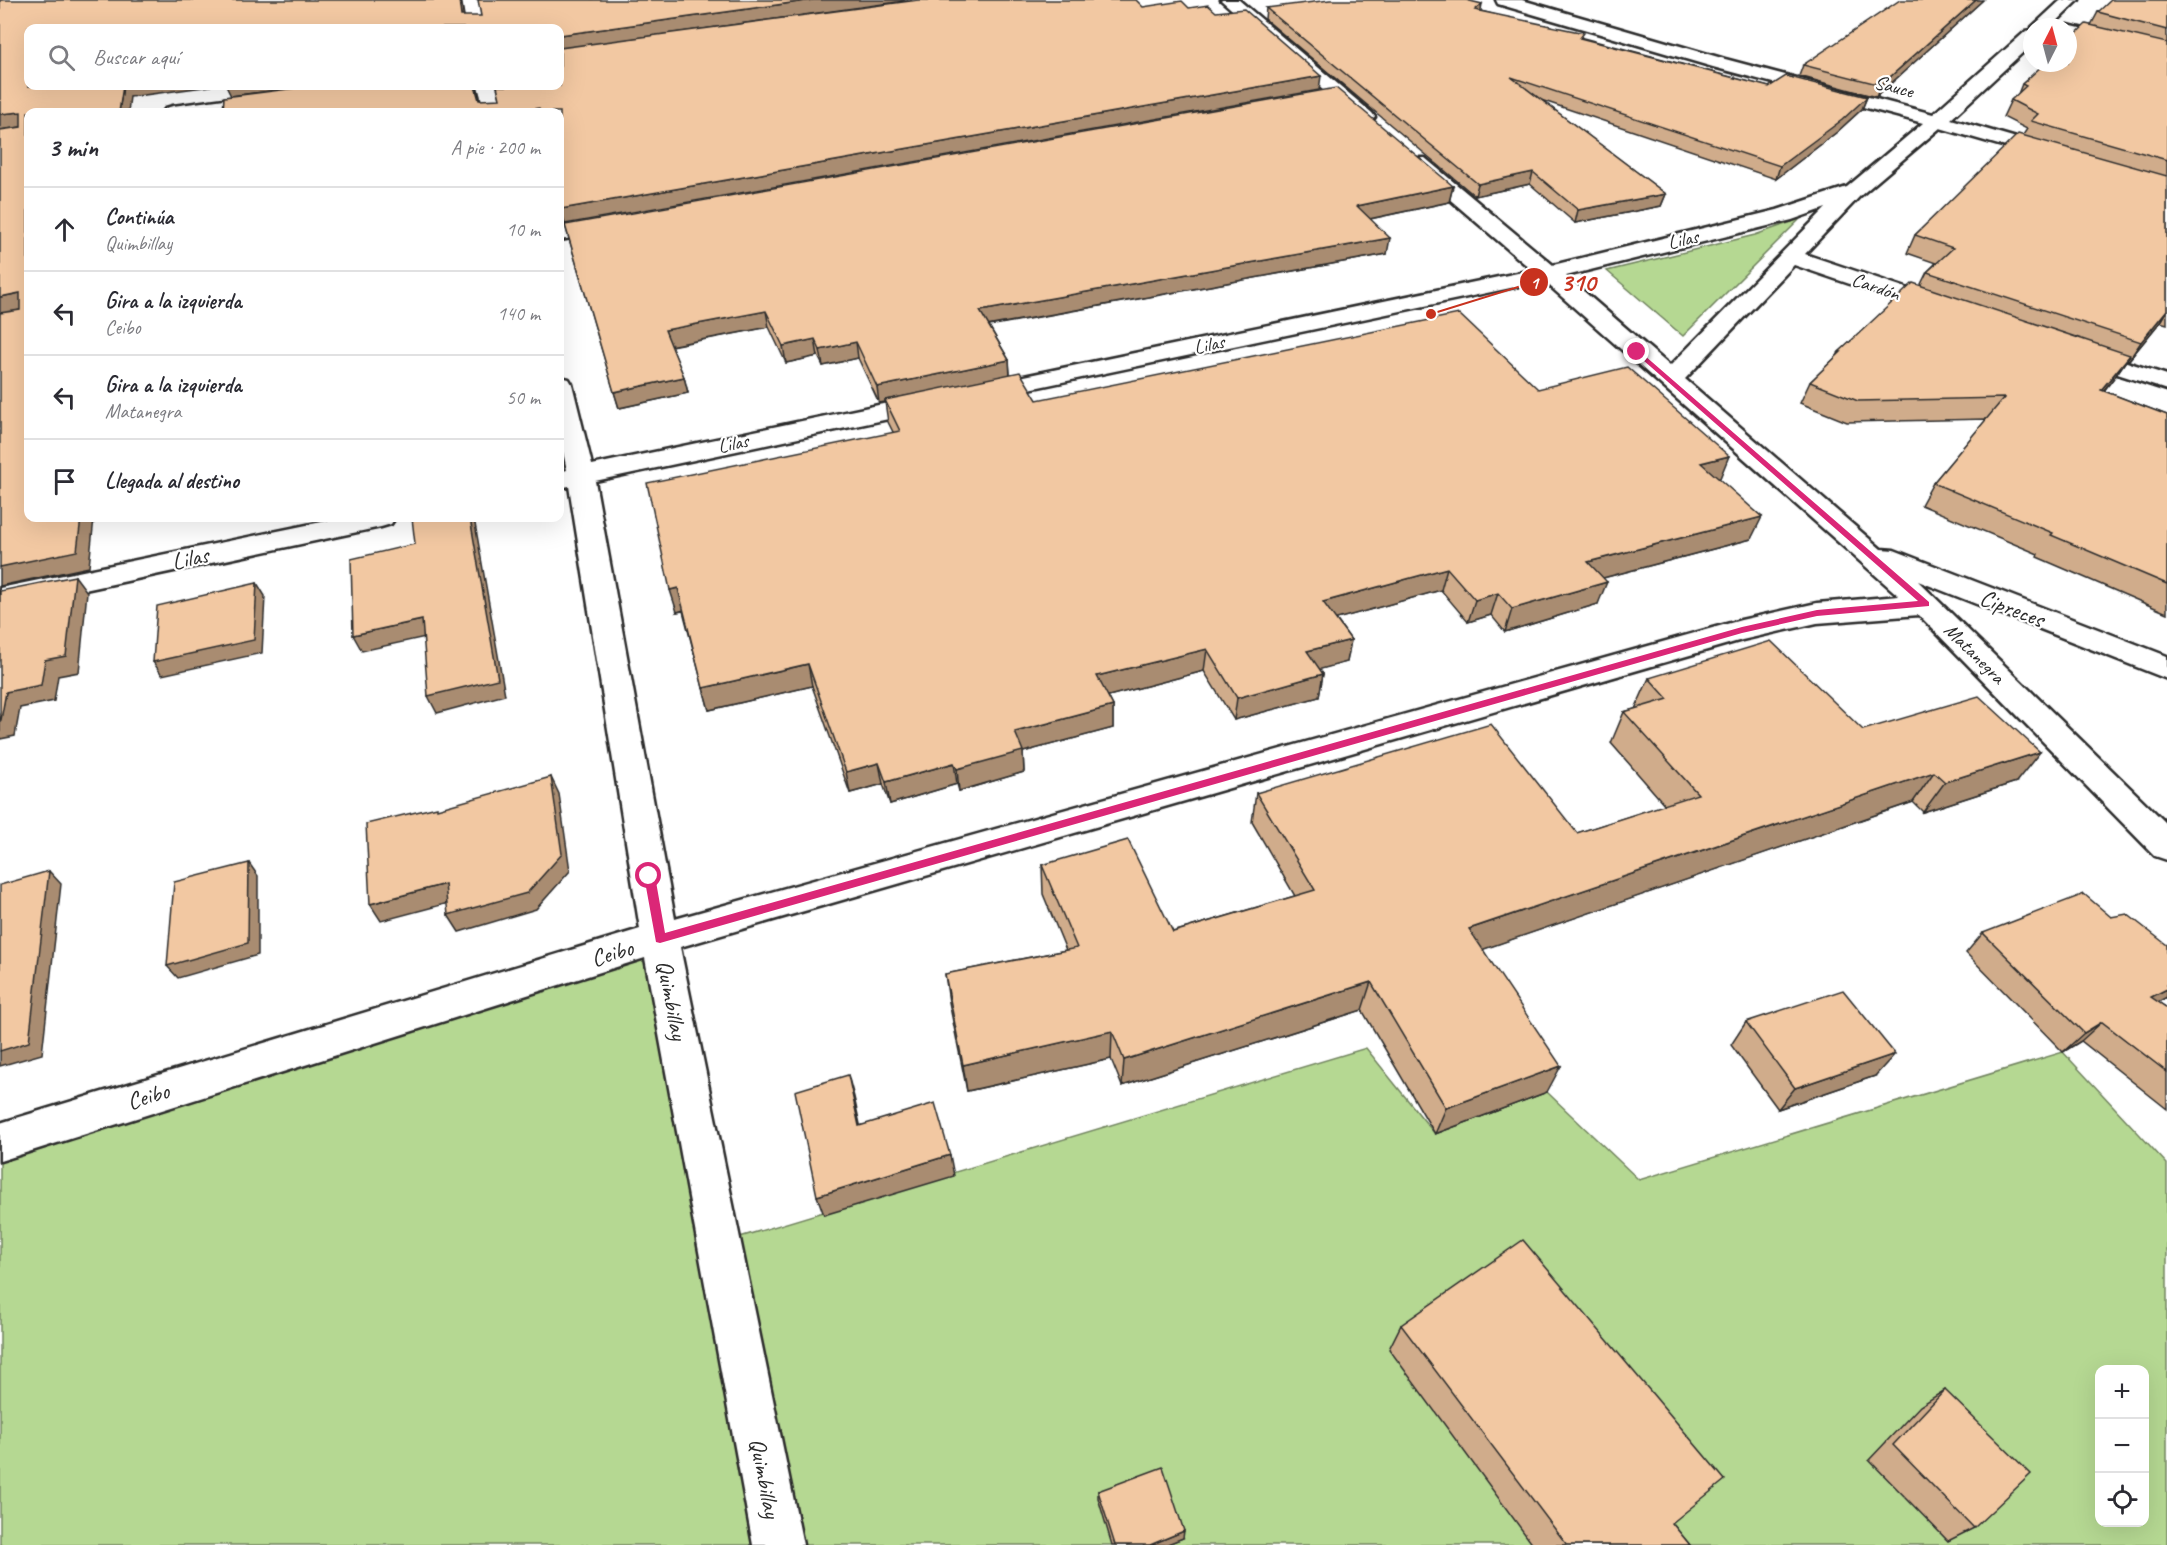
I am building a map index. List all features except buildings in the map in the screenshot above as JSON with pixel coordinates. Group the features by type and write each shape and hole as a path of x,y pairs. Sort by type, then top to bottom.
{"street":[{"path":"470,0 474,24"},
{"path":"1229,0 1329,96 1379,128"},
{"name":"Sauce","path":"1504,0 1719,63 1937,121 2075,162"},
{"name":"Lilas","path":"2054,18 2071,0"},
{"path":"2077,32 2167,55"},
{"name":"Lilas","path":"1670,381 1854,191 2023,46"},
{"path":"201,108 329,90"},
{"path":"488,90 493,108"},
{"name":"Matanegra","path":"1406,151 1549,273 1857,546 1926,604 2167,846"},
{"name":"Lilas","path":"570,477 1549,273 1784,215 1854,191"},
{"path":"564,233 635,220"},
{"name":"Cardón","path":"1791,257 1960,314"},
{"path":"2059,347 2167,383"},
{"name":"Quimbillay","path":"564,421 570,477 778,1545"},
{"name":"Lilas","path":"0,598 362,522"},
{"name":"Cipreces","path":"1857,546 2167,668"},
{"name":"Ceibo","path":"0,1142 660,938 1742,630 1817,613 1926,604"}],"green space":[{"path":"1800,219 1683,336 1607,271 1755,235"},
{"path":"660,938 720,1243 1366,1048 1435,1134 1547,1092 1639,1180 2063,1052 2167,1164 2167,1545 0,1545 0,1142"}],"place":[{"name":"310","path":"1431,314"}],"route":[{"path":"649,876 660,938 1742,630 1817,613 1926,604 1637,352"}]}
